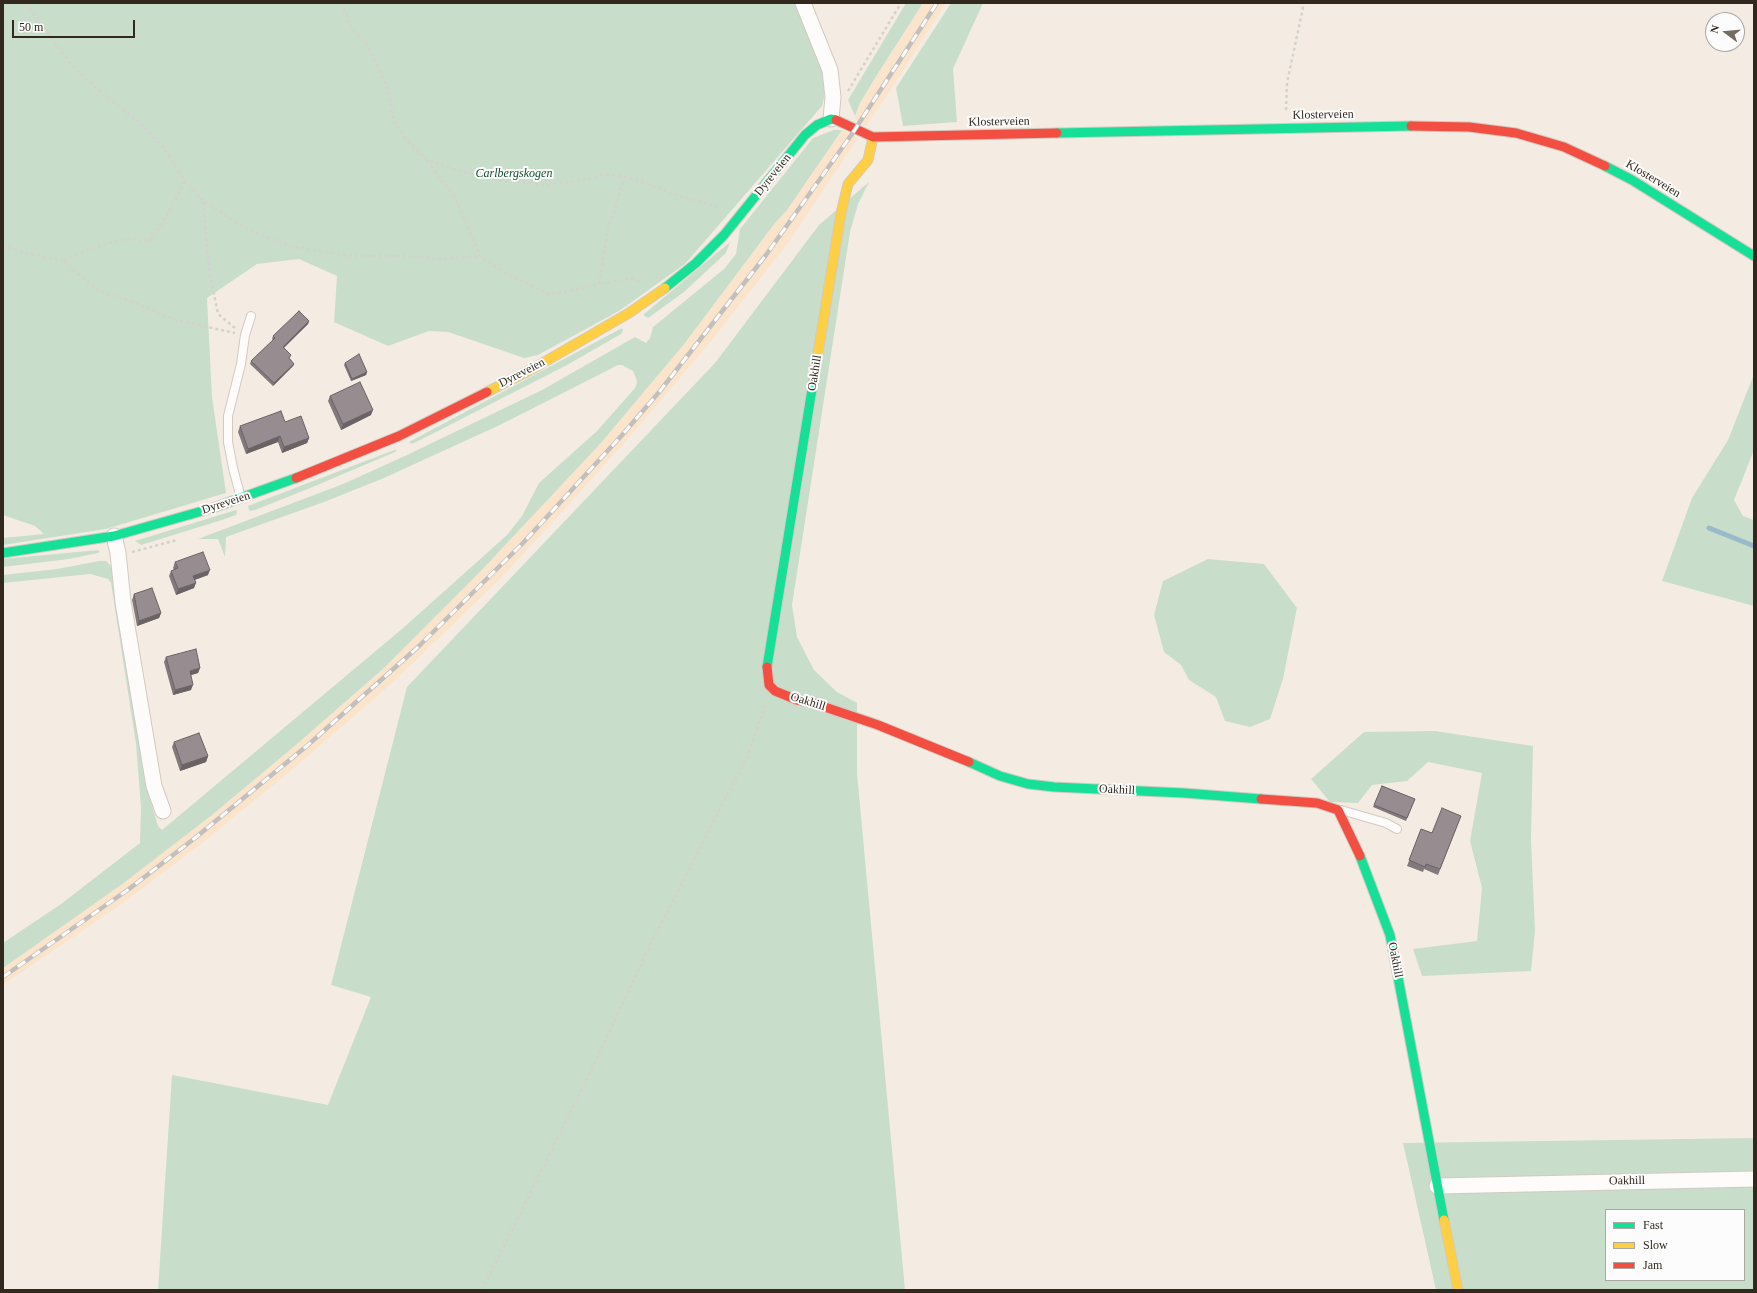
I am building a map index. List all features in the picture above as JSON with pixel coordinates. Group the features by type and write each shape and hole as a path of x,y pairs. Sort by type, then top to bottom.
{"main road":[{"name":"Klosterveien","path":"831,119 841,120 873,137 1410,126 1470,127 1516,133 1564,148 1594,160 1632,180 1754,256"},
{"name":"Dyreveien","path":"3,553 114,536 241,499 399,436 534,368 612,324 663,290 696,263 741,214 805,135 817,125 831,119"},
{"name":"Oakhill","path":"873,137 868,160 848,184 841,213 767,664 769,685 775,691 797,700 813,703 878,725 948,752 1000,776 1028,784 1054,787 1184,793 1317,803 1338,810 1357,848 1390,935 1438,1186"},
{"path":"1438,1186 1458,1290"}],"street":[{"path":"803,3 830,70 833,97 831,119"},
{"path":"114,536 118,553 123,602 154,786 163,811"},
{"name":"Oakhill","path":"1438,1186 1754,1180"}],"lane":[{"path":"241,499 228,442 228,416 241,364 245,335 252,316"},
{"path":"1338,810 1365,816 1397,828"}],"path":[{"path":"26,3 72,66 104,95 138,121 163,147 185,180 203,201 250,231 295,246 350,256 406,256 442,259 480,256"},
{"path":"341,3 353,31 366,44 383,78 389,95 394,121 405,138 427,160 455,197 480,256 505,273 549,294 632,278 663,290"},
{"path":"848,92 901,3"},
{"path":"1285,128 1287,84 1304,3"},
{"path":"427,160 457,170 498,180 545,185 582,180 604,175 625,176 683,197 741,214"},
{"path":"599,284 608,229 625,176"},
{"path":"63,261 108,243 128,239 150,241 164,220 185,180"},
{"path":"203,201 209,269 218,314 245,335"},
{"path":"3,245 29,254 63,261 97,290 136,303 176,320 245,335"},
{"path":"482,1290 588,1077 650,943 748,755 764,712 769,685"}],"shaded area":[{"path":"923,3 946,3 866,126 855,119 860,103"},
{"path":"842,130 858,138 788,243 716,335 646,418 501,578 390,685 287,774 201,844 123,903 3,985 3,968 121,885 212,815 297,744 384,668 479,573 600,444 685,343 775,223 787,210"}],"green space":[{"name":"Carlbergskogen","path":"3,3 798,3 823,68 826,90 822,106 685,264 619,311 538,355 524,358 448,332 429,331 388,346 334,322 337,276 299,259 257,264 207,298 212,397 226,493 106,529 3,545 3,538 44,534 35,526 3,515"},
{"path":"906,3 923,3 860,103 855,116 848,100"},
{"path":"951,3 983,3 953,69 957,122 903,126 896,88"},
{"path":"834,130 842,130 787,210 775,223 685,343 600,444 479,573 384,668 297,744 212,815 121,885 3,968 3,943 61,904 140,843 141,808 136,744 111,583 108,579 90,574 3,583 3,575 57,569 99,561 106,561 110,565 115,576 152,806 158,826 162,830 402,629 507,535 522,516 539,483 597,431 635,388 637,383 636,378 633,371 622,365 618,365 502,424 384,478 324,502 226,537 225,557 218,539 198,539 343,484 407,455 542,390 635,337 646,343 650,338 653,327 724,269 736,254 740,229 813,138"},
{"path":"869,182 858,204 850,232 792,605 797,637 814,670 837,692 857,703 857,773 905,1290 158,1290 172,1075 328,1105 371,997 331,985 407,687 715,363 819,225"},
{"path":"730,242 726,253 684,292 648,318 643,315"},
{"path":"622,328 623,331 621,334 567,365 412,444 409,442"},
{"path":"1754,374 1754,450 1734,500 1743,516 1754,520 1754,606 1662,581 1692,498 1728,440"},
{"path":"397,449 395,452 315,486 255,510 249,510 248,506"},
{"path":"236,510 236,515 141,545 135,541"},
{"path":"98,550 100,552 98,553 69,559 3,567 3,559"},
{"path":"1208,559 1264,564 1297,608 1283,679 1270,719 1250,727 1225,721 1216,697 1189,680 1181,665 1164,652 1154,615 1163,581"},
{"path":"1435,731 1533,746 1531,839 1535,931 1531,971 1422,976 1413,949 1477,941 1482,888 1470,841 1482,773 1428,762 1407,781 1372,785 1358,803 1330,802 1311,779 1364,732"},
{"path":"1754,1138 1754,1290 1436,1290 1403,1143"}],"building":[{"path":"299,311 309,321 283,347 291,355 289,358 294,364 274,383 251,361 275,338 273,336"},
{"path":"359,354 367,372 352,379 345,363"},
{"path":"360,382 373,410 343,424 330,396"},
{"path":"281,411 285,422 301,416 309,438 284,447 280,436 248,449 240,426"},
{"path":"203,552 210,570 193,576 196,583 178,589 171,571 178,568 175,562"},
{"path":"152,588 161,613 139,621 134,594"},
{"path":"196,649 200,668 190,671 193,685 175,690 166,657"},
{"path":"199,733 208,756 182,765 174,742"},
{"path":"1382,786 1415,799 1407,818 1374,805"},
{"path":"1442,808 1461,816 1440,869 1426,864 1425,867 1409,860 1421,829 1432,833"}],"waterway":[{"path":"1709,528 1754,546"}],"railway":[{"path":"3,977 129,889 195,838 308,745 418,647 523,543 623,434 660,391 766,255 852,134 937,3"}],"traffic: fast":[{"path":"665,288 696,263 724,235 805,135 817,125 831,119 836,120"},
{"path":"1057,133 1411,126"},
{"path":"1605,166 1632,180 1754,256"},
{"path":"767,667 814,377"},
{"path":"3,553 114,536 213,508 296,478"},
{"path":"969,762 1000,776 1028,784 1054,787 1184,793 1261,799"},
{"path":"1360,856 1390,935 1444,1220"}],"traffic: slow":[{"path":"814,377 841,213 848,184 868,160 873,137"},
{"path":"487,392 534,368 629,313 665,288"},
{"path":"1444,1220 1458,1290"}],"traffic: jam":[{"path":"836,120 873,137 1057,133"},
{"path":"1411,126 1469,127 1516,133 1564,147 1605,166"},
{"path":"296,478 399,436 487,392"},
{"path":"767,667 769,685 775,691 797,700 813,703 878,725 969,762"},
{"path":"1261,799 1317,803 1338,810 1360,856"}]}
